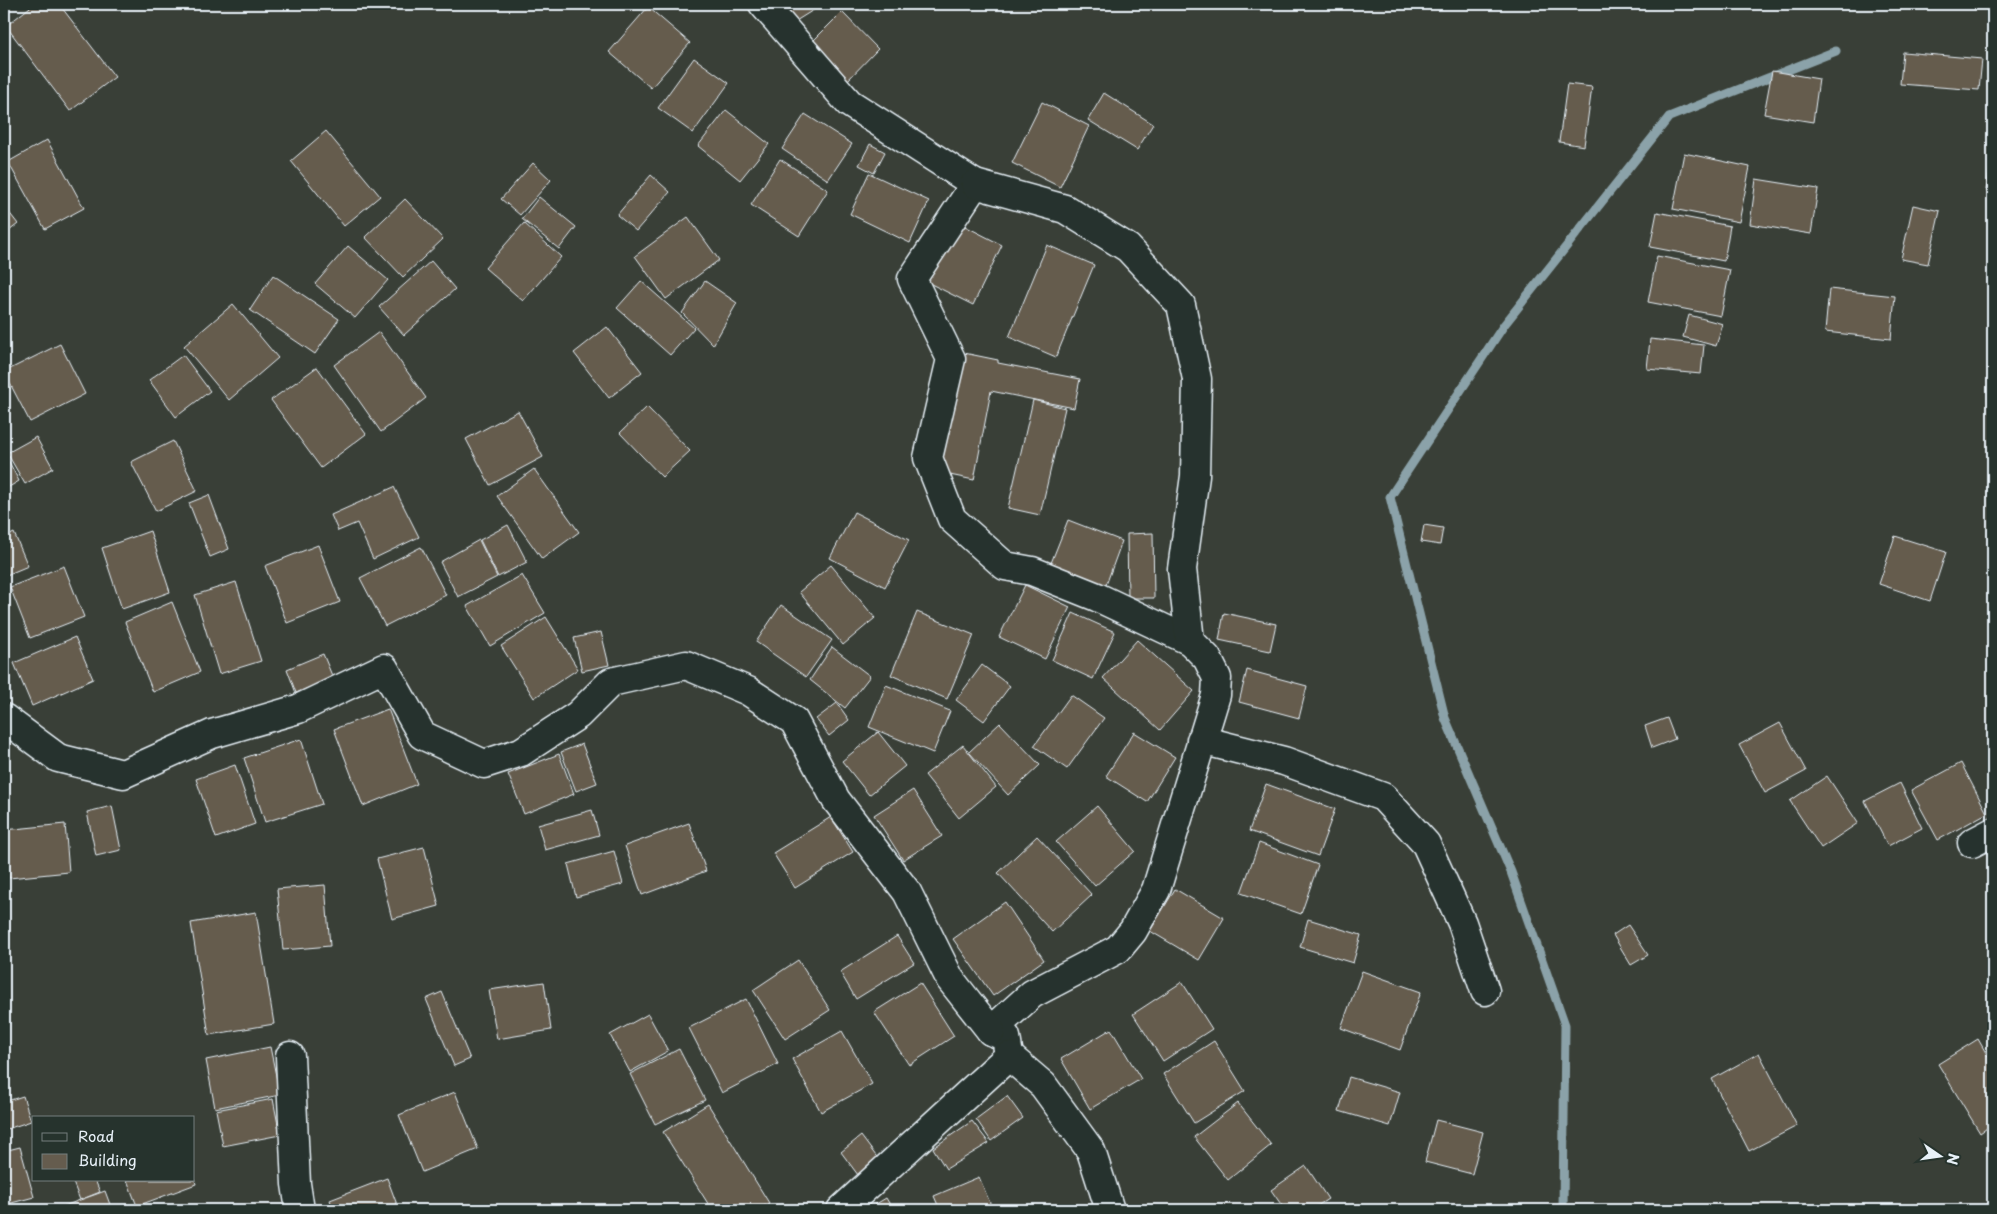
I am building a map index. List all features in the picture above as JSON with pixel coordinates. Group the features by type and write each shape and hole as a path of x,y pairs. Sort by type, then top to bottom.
{"street":[{"path":"764,4 849,103 975,184 1065,209 1128,248 1181,305 1197,379 1195,476 1182,570 1190,641"},
{"path":"975,184 912,279 951,359 928,458 952,519 1005,566 1032,571 1097,597 1190,641 1207,658 1217,678 1216,695 1156,890 1133,931 1118,949 1032,994 991,1031"},
{"path":"4,718 58,758 123,774 212,734 298,709 384,668 422,735 484,764 521,752 578,715 611,682 686,665 748,691 794,721 836,800 907,892 950,979 991,1031 1006,1037 1010,1056 1043,1085 1091,1150 1110,1210"},
{"path":"1201,740 1284,761 1383,797 1426,844 1462,923 1485,991"},
{"path":"290,1056 296,1184 300,1210"},
{"path":"841,1210 1010,1056"}],"building":[{"path":"34,4 59,4 115,77 70,111 6,26"},
{"path":"779,4 823,4 791,24"},
{"path":"648,7 690,43 651,88 609,52"},
{"path":"842,12 878,49 845,83 808,46"},
{"path":"1903,52 1982,59 1979,90 1900,84"},
{"path":"694,58 729,83 693,133 658,108"},
{"path":"1772,71 1819,79 1813,122 1764,114"},
{"path":"1567,84 1592,87 1584,146 1559,142"},
{"path":"1104,93 1153,124 1137,150 1088,120"},
{"path":"1042,102 1089,126 1060,187 1012,163"},
{"path":"726,110 769,144 740,180 698,146"},
{"path":"805,114 852,144 828,180 782,149"},
{"path":"326,131 380,196 344,226 291,161"},
{"path":"47,140 84,208 45,229 8,162"},
{"path":"870,144 885,152 874,173 859,165"},
{"path":"1993,147 1993,191 1986,190"},
{"path":"1684,153 1750,167 1739,222 1673,209"},
{"path":"780,159 828,190 799,236 751,205"},
{"path":"533,163 551,180 520,215 501,199"},
{"path":"869,173 929,201 910,243 850,214"},
{"path":"651,175 670,192 636,231 617,215"},
{"path":"1756,179 1818,189 1811,234 1750,224"},
{"path":"539,197 576,227 559,249 522,219"},
{"path":"405,199 443,239 403,277 365,237"},
{"path":"1913,205 1940,211 1928,264 1901,259"},
{"path":"4,206 18,224 4,235"},
{"path":"1657,212 1730,226 1724,261 1650,247"},
{"path":"688,217 719,260 666,299 635,256"},
{"path":"953,220 1002,245 973,305 923,280"},
{"path":"524,223 561,257 523,301 485,268"},
{"path":"1047,245 1094,265 1056,357 1009,337"},
{"path":"348,246 388,280 355,318 315,284"},
{"path":"1657,256 1730,270 1721,316 1648,302"},
{"path":"431,261 455,289 404,335 379,307"},
{"path":"273,275 339,319 315,354 250,310"},
{"path":"641,281 694,328 670,355 617,308"},
{"path":"705,281 737,303 713,345 682,313"},
{"path":"1829,289 1895,296 1891,339 1825,332"},
{"path":"233,304 278,358 229,400 184,346"},
{"path":"1689,315 1723,324 1716,346 1683,337"},
{"path":"607,327 642,372 609,398 574,353"},
{"path":"379,332 426,398 381,432 334,365"},
{"path":"1650,339 1704,345 1701,374 1647,369"},
{"path":"60,344 85,394 30,422 4,372"},
{"path":"964,353 998,360 998,363 1080,379 1074,408 991,391 974,480 940,473"},
{"path":"183,355 210,391 176,417 149,380"},
{"path":"317,367 366,434 321,468 271,400"},
{"path":"1033,400 1065,408 1040,515 1008,508"},
{"path":"647,407 690,451 662,477 620,433"},
{"path":"518,411 543,457 490,485 466,439"},
{"path":"36,437 53,468 25,484 7,453"},
{"path":"173,441 197,491 156,511 131,462"},
{"path":"6,456 19,481 4,490 4,457"},
{"path":"534,469 579,532 542,559 497,496"},
{"path":"394,487 419,537 373,559 357,523 338,531 331,515"},
{"path":"209,495 229,549 210,557 189,503"},
{"path":"854,512 909,540 885,587 830,558"},
{"path":"1068,520 1122,541 1106,585 1051,563"},
{"path":"508,525 527,562 498,577 480,540"},
{"path":"1424,525 1443,528 1440,545 1421,542"},
{"path":"150,531 170,592 122,609 102,548"},
{"path":"14,533 28,566 4,576 4,538"},
{"path":"1153,533 1154,598 1128,598 1127,534"},
{"path":"1895,536 1946,552 1930,601 1879,584"},
{"path":"479,540 497,577 458,597 440,562"},
{"path":"318,545 340,602 287,623 265,566"},
{"path":"421,547 446,595 385,626 360,578"},
{"path":"831,565 875,618 843,645 799,592"},
{"path":"64,566 84,617 30,638 10,587"},
{"path":"522,575 545,613 490,646 467,606"},
{"path":"236,582 261,661 219,674 195,595"},
{"path":"1025,585 1070,607 1045,659 999,637"},
{"path":"172,602 200,672 153,692 125,622"},
{"path":"781,605 832,640 806,677 756,642"},
{"path":"917,612 974,635 947,699 891,675"},
{"path":"1073,613 1115,632 1093,679 1052,660"},
{"path":"1224,613 1276,624 1270,651 1219,640"},
{"path":"546,617 578,669 534,698 501,646"},
{"path":"601,632 609,665 582,671 574,638"},
{"path":"75,637 93,679 32,706 14,663"},
{"path":"1137,640 1194,691 1160,730 1103,678"},
{"path":"832,647 870,676 845,708 810,680"},
{"path":"323,654 333,678 296,693 287,669"},
{"path":"982,665 1010,686 984,721 956,700"},
{"path":"1247,670 1307,686 1299,718 1239,702"},
{"path":"886,685 950,711 933,753 869,727"},
{"path":"1071,695 1104,718 1067,769 1034,746"},
{"path":"837,703 849,720 829,736 816,719"},
{"path":"388,709 417,784 363,806 334,729"},
{"path":"1667,718 1675,739 1652,748 1645,726"},
{"path":"1000,723 1040,765 1008,795 969,752"},
{"path":"1780,723 1806,771 1765,793 1739,745"},
{"path":"878,732 905,766 869,795 842,761"},
{"path":"1134,732 1175,757 1147,802 1106,776"},
{"path":"301,739 322,804 265,822 244,758"},
{"path":"582,744 597,783 576,791 561,752"},
{"path":"963,745 996,787 959,818 925,775"},
{"path":"559,754 574,794 524,814 508,774"},
{"path":"1961,763 1987,813 1938,840 1911,790"},
{"path":"235,765 255,824 216,838 196,779"},
{"path":"1827,776 1858,823 1821,848 1790,801"},
{"path":"1900,783 1922,828 1888,846 1865,801"},
{"path":"1266,784 1335,809 1318,856 1249,831"},
{"path":"913,790 942,836 903,860 874,815"},
{"path":"112,806 121,850 96,856 87,812"},
{"path":"1097,806 1135,851 1095,886 1056,842"},
{"path":"592,810 599,835 545,850 538,825"},
{"path":"831,817 853,852 795,888 773,853"},
{"path":"689,823 706,871 642,895 625,846"},
{"path":"65,824 69,872 9,878 4,830"},
{"path":"1037,836 1092,895 1052,932 998,873"},
{"path":"1259,843 1318,865 1301,914 1241,893"},
{"path":"424,847 439,906 392,919 377,859"},
{"path":"614,851 623,884 576,897 568,864"},
{"path":"325,885 330,946 283,950 277,889"},
{"path":"1175,889 1224,918 1199,960 1150,931"},
{"path":"1005,902 1044,960 993,996 953,939"},
{"path":"256,912 274,1024 209,1035 191,923"},
{"path":"1308,919 1361,935 1353,963 1300,947"},
{"path":"1628,925 1648,955 1631,965 1613,935"},
{"path":"897,936 914,963 856,999 840,972"},
{"path":"798,960 830,1010 785,1039 753,990"},
{"path":"1362,971 1421,992 1400,1050 1341,1028"},
{"path":"544,982 551,1030 497,1039 489,990"},
{"path":"1182,982 1212,1029 1163,1061 1133,1014"},
{"path":"920,983 954,1036 909,1065 874,1012"},
{"path":"442,992 470,1059 454,1066 426,999"},
{"path":"746,999 778,1064 722,1093 689,1028"},
{"path":"648,1014 668,1051 630,1072 610,1035"},
{"path":"1111,1029 1141,1079 1090,1109 1061,1059"},
{"path":"842,1031 872,1084 821,1112 792,1059"},
{"path":"1978,1039 1993,1065 1993,1124 1980,1133 1938,1064"},
{"path":"1214,1041 1245,1091 1194,1123 1163,1074"},
{"path":"270,1047 280,1095 215,1108 206,1060"},
{"path":"679,1049 705,1100 655,1124 630,1074"},
{"path":"1759,1053 1797,1126 1749,1151 1712,1079"},
{"path":"1349,1077 1400,1092 1390,1126 1339,1111"},
{"path":"455,1092 478,1149 422,1172 399,1115"},
{"path":"23,1096 31,1121 4,1130 4,1102"},
{"path":"1007,1096 1023,1118 991,1141 976,1119"},
{"path":"273,1099 280,1135 223,1146 216,1110"},
{"path":"1238,1103 1271,1145 1228,1180 1194,1137"},
{"path":"708,1104 769,1203 758,1210 712,1210 663,1132"},
{"path":"1436,1120 1483,1132 1472,1174 1425,1162"},
{"path":"972,1121 989,1143 946,1169 933,1148"},
{"path":"861,1136 879,1160 858,1175 841,1152"},
{"path":"20,1147 34,1197 4,1205 4,1151"},
{"path":"1306,1166 1328,1199 1311,1210 1285,1210 1271,1190"},
{"path":"979,1177 993,1210 940,1210 934,1196"},
{"path":"387,1178 399,1210 334,1210 330,1200"},
{"path":"195,1181 196,1184 137,1206 128,1182"},
{"path":"73,1182 96,1182 100,1192 80,1200"},
{"path":"105,1191 112,1210 54,1210 80,1200"},
{"path":"886,1198 893,1210 866,1210"}],"waterway":[{"path":"1563,1210 1565,1025 1511,872 1445,718 1390,497 1504,325 1669,117 1836,51"}]}
